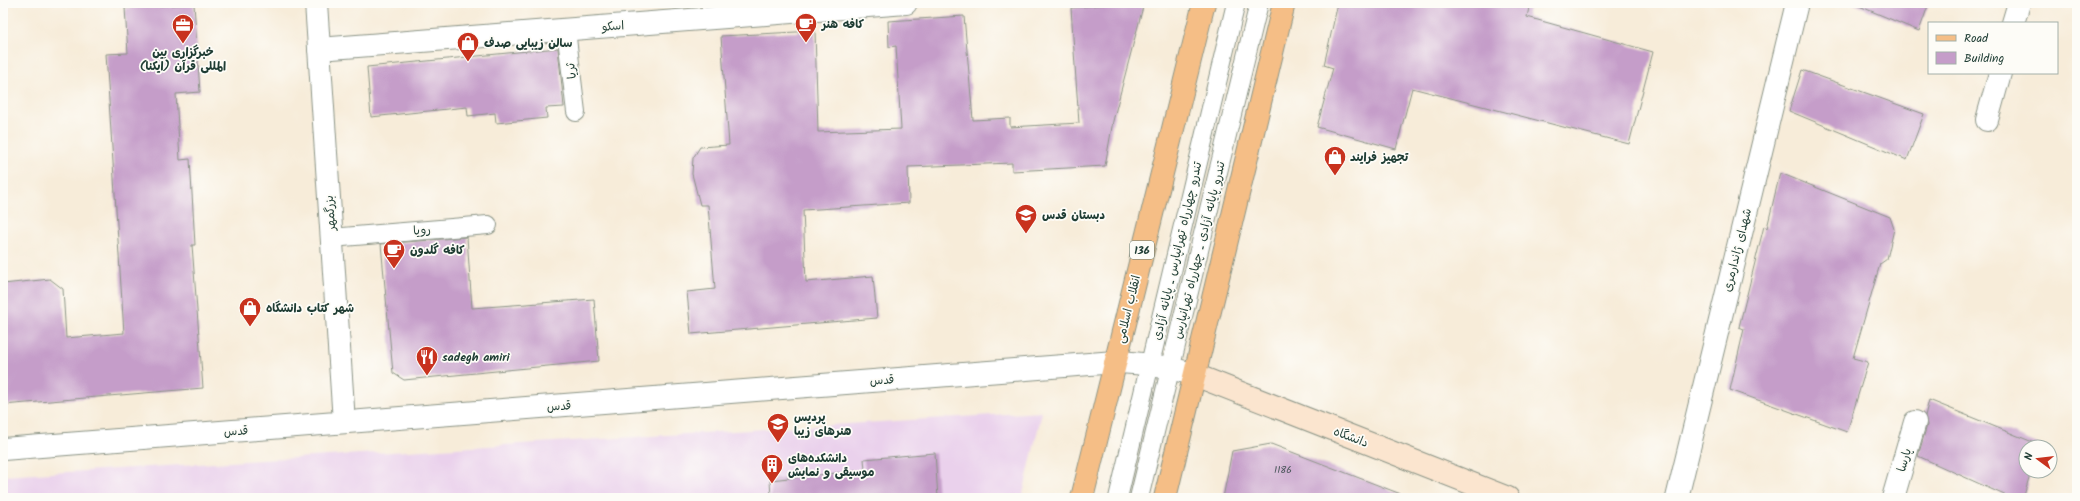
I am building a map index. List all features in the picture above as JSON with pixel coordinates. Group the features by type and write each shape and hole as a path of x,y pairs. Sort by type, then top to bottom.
{"main road":[{"name":"انقلاب اسلامی","path":"1082,498 1204,3"},
{"path":"1165,498 1284,3"},
{"name":"دانشگاه","path":"1195,376 1482,493 1508,498"}],"street":[{"name":"بزرگمهر","path":"316,3 344,422"},
{"name":"اسکو","path":"319,49 906,3"},
{"name":"شهدای ژاندارمری","path":"1677,498 1797,3"},
{"path":"2013,22 2019,3"},
{"path":"1987,120 2000,74"},
{"name":"قدس","path":"3,449 1115,362 1160,365 1195,376"},
{"name":"پارسا","path":"1893,498 1915,422"}],"lane":[{"name":"تندرو چهارراه تهرانپارس ـ پایانه آزادی","path":"1118,498 1160,365 1236,3"},
{"name":"تندرو پایانه آزادی ـ چهارراه تهرانپارس","path":"1139,498 1160,365 1259,3"},
{"name":"ثریا","path":"566,30 576,112"},
{"name":"رویا","path":"331,238 488,225"}],"shaded area":[{"name":"پردیس هنرهای زیبا","path":"1042,412 1022,498 3,498 3,476"}],"building":[{"path":"1121,3 1144,3 1113,121 1105,166 1012,171 1012,163 908,167 909,203 803,210 806,282 873,276 877,318 691,334 687,292 715,289 708,205 700,205 692,174 693,158 700,147 729,145 721,36 815,31 818,132 901,129 896,46 889,47 888,21 964,16 973,120 1010,118 1010,127 1079,123 1071,8"},
{"path":"1338,3 1530,3 1527,17 1653,52 1629,144 1412,88 1396,149 1317,127 1333,68 1324,65"},
{"path":"1852,3 1929,3 1919,31"},
{"path":"194,4 200,92 176,94 180,160 190,159 195,245 192,245 203,388 3,405 3,284 50,279 63,289 66,338 124,333 106,54 128,53 125,8"},
{"path":"558,48 564,107 546,108 547,118 496,123 495,113 468,116 467,107 371,117 367,67"},
{"path":"1802,70 1924,114 1907,160 1789,111"},
{"path":"1780,173 1890,217 1894,229 1887,259 1880,264 1853,358 1868,362 1847,432 1730,390 1744,329 1739,327 1764,226 1767,228"},
{"path":"467,237 472,308 594,299 599,361 404,380 393,373 381,244"},
{"path":"1929,400 2025,439 2018,439 2018,479 2029,479 2023,498 2011,498 1918,456 1927,425 1925,416"},
{"path":"1271,444 1406,496 1406,498 1223,498 1232,451"},
{"path":"935,453 938,498 771,498 770,480 865,470 864,459"}],"place":[{"name":"خبرگزاری بین المللی قرآن (ایکنا)","path":"183,44"},
{"name":"کافه هنر","path":"806,44"},
{"name":"سالن زیبایی صدف","path":"468,62"},
{"name":"تجهیز فرایند","path":"1335,176"},
{"name":"دبستان قدس","path":"1026,234"},
{"name":"کافه گلدون","path":"394,270"},
{"name":"شهر کتاب دانشگاه","path":"250,328"},
{"name":"sadegh amiri","path":"427,376"},
{"name":"پردیس هنرهای زیبا","path":"778,444"},
{"name":"دانشکده‌های موسیقی و نمایش","path":"772,484"}]}
